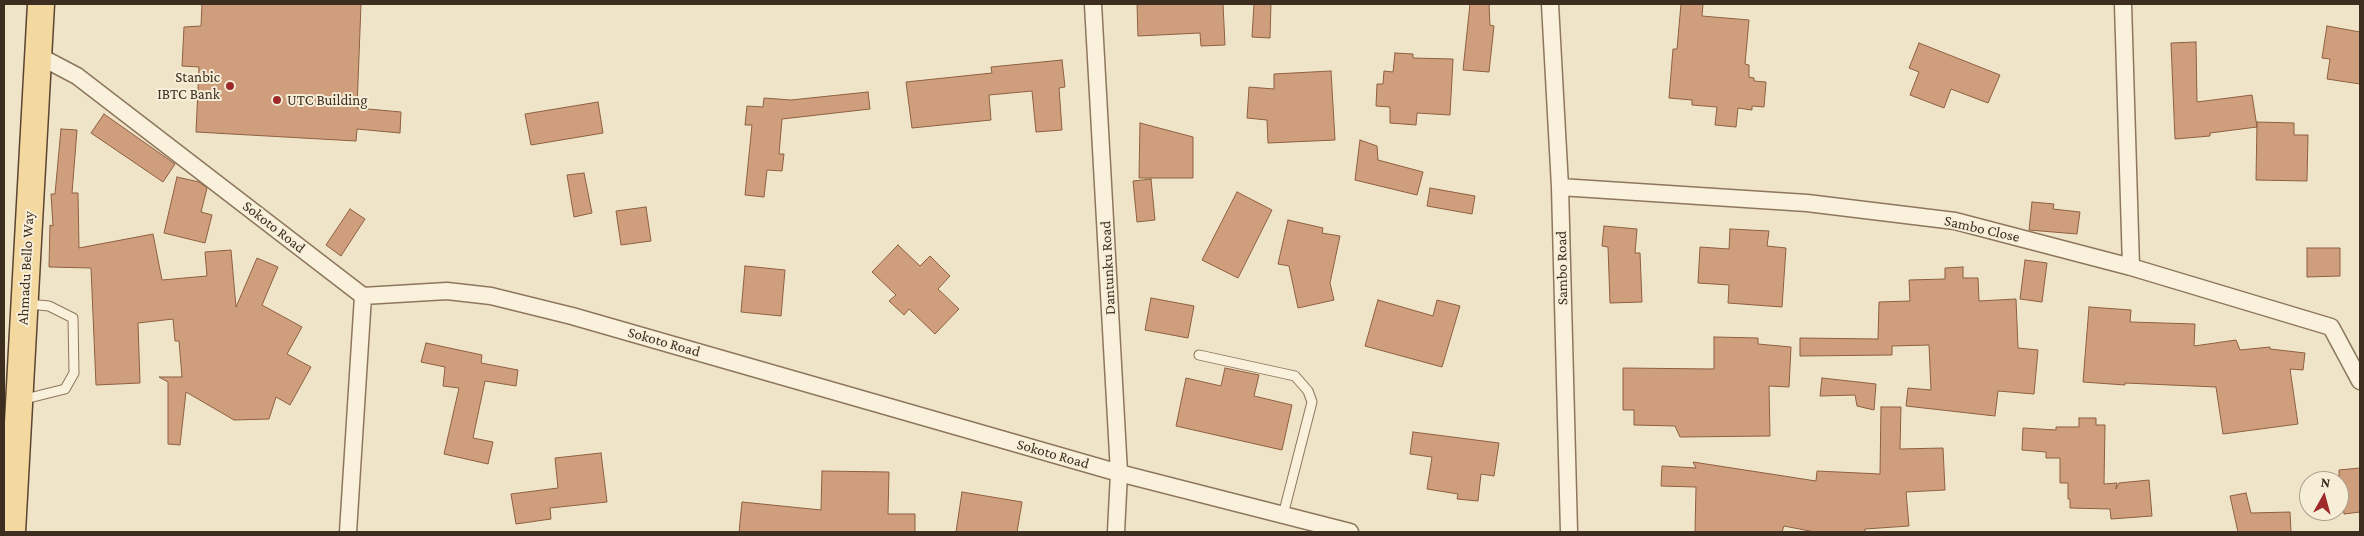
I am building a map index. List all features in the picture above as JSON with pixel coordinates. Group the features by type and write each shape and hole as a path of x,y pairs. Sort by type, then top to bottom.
{"main road":[{"name":"Ahmadu Bello Way","path":"12,532 23,303 41,4"}],"street":[{"name":"Dantunku Road","path":"1093,4 1119,473 1116,532"},
{"name":"Sambo Road","path":"1550,4 1560,187 1569,532"},
{"path":"2122,4 2131,267"},
{"name":"Sokoto Road","path":"39,56 77,76 362,296 447,291 491,296 572,316 1119,473 1350,532"},
{"name":"Sambo Close","path":"1560,187 1807,204 1955,221 2131,267 2331,327 2360,381"},
{"path":"348,532 362,296"}],"lane":[{"path":"18,400 65,389 74,373 73,318 49,306 23,303"},
{"path":"1199,356 1295,376 1308,391 1312,402 1283,515"}],"building":[{"name":"UTC Building","path":"202,4 361,4 357,108 401,112 400,133 357,129 356,141 196,132 199,67 182,66 184,27 201,26"},
{"path":"1137,4 1223,4 1225,45 1201,46 1200,33 1138,36"},
{"path":"1254,4 1271,4 1270,38 1252,37"},
{"path":"1470,4 1489,4 1490,25 1494,26 1489,72 1463,70"},
{"path":"1681,4 1703,4 1702,16 1749,20 1745,64 1749,65 1749,77 1754,78 1754,81 1766,82 1764,107 1752,106 1752,110 1738,108 1736,127 1715,125 1717,107 1692,105 1692,100 1669,98 1673,49 1677,49"},
{"path":"2327,26 2360,32 2360,84 2327,79 2330,59 2322,58"},
{"path":"2196,42 2197,102 2252,95 2257,127 2210,133 2210,136 2175,139 2171,43"},
{"path":"1919,43 2000,75 1988,103 1951,89 1944,108 1910,95 1919,72 1909,68"},
{"path":"1395,53 1413,54 1413,58 1453,59 1450,115 1417,113 1416,125 1390,123 1390,107 1376,106 1377,84 1383,84 1384,71 1393,72"},
{"path":"1062,60 1065,87 1059,88 1062,130 1036,132 1032,91 989,95 991,120 912,128 906,82 992,73 991,67"},
{"path":"1331,71 1335,140 1268,143 1267,120 1247,118 1249,87 1274,89 1274,74"},
{"path":"868,92 870,109 782,119 779,154 784,154 782,171 767,170 764,197 745,195 752,125 745,125 747,106 763,107 764,98 791,100"},
{"path":"598,102 603,133 531,145 525,114"},
{"path":"104,114 175,164 163,182 91,133"},
{"path":"2257,122 2294,123 2294,135 2308,135 2307,181 2256,180"},
{"path":"1140,123 1193,137 1193,178 1139,178"},
{"path":"61,129 77,130 72,193 78,193 79,248 153,234 162,280 207,276 205,252 231,250 236,307 257,258 278,267 262,305 302,327 287,354 311,367 290,405 276,397 269,419 234,420 186,392 180,445 168,444 168,382 159,377 182,377 179,341 175,341 173,319 138,323 140,383 96,385 91,268 49,267 50,225 53,226 51,194 55,194"},
{"path":"1360,140 1377,146 1378,160 1423,172 1417,195 1355,180"},
{"path":"584,173 592,213 574,217 567,175"},
{"path":"177,177 199,182 207,188 201,212 212,215 205,243 164,233"},
{"path":"1151,179 1155,220 1137,222 1133,181"},
{"path":"1430,188 1475,196 1472,214 1427,206"},
{"path":"1237,192 1272,210 1238,278 1202,260"},
{"path":"2032,202 2054,204 2053,209 2080,212 2077,234 2029,230"},
{"path":"646,207 651,241 621,245 616,211"},
{"path":"350,209 365,219 341,256 326,245"},
{"path":"1288,220 1323,228 1322,233 1340,236 1330,283 1334,300 1298,308 1289,266 1278,264"},
{"path":"1604,226 1637,229 1635,253 1640,253 1642,302 1610,303 1608,247 1602,246"},
{"path":"1730,229 1769,231 1767,246 1786,248 1782,307 1728,303 1729,285 1698,283 1700,247 1729,249"},
{"path":"898,245 920,266 930,256 950,276 938,289 959,309 935,334 909,309 904,315 889,301 896,295 872,272"},
{"path":"2307,248 2340,248 2340,276 2307,277"},
{"path":"2025,260 2047,263 2042,302 2020,299"},
{"path":"745,266 785,270 781,316 741,312"},
{"path":"1963,267 1963,278 1978,278 1979,301 2016,299 2018,348 2038,350 2034,394 1998,391 1995,416 1906,406 1908,388 1931,390 1929,345 1892,346 1892,355 1800,356 1800,338 1878,339 1879,302 1910,301 1909,280 1945,279 1945,268"},
{"path":"1151,298 1194,306 1188,338 1145,330"},
{"path":"1378,300 1433,316 1437,300 1460,306 1442,367 1365,346"},
{"path":"2089,307 2131,310 2130,322 2195,324 2194,346 2236,340 2240,350 2270,347 2270,349 2305,353 2303,370 2290,369 2298,424 2223,434 2216,387 2083,382"},
{"path":"1714,337 1758,338 1758,344 1791,347 1789,387 1769,386 1770,436 1680,437 1675,426 1634,425 1634,410 1623,410 1623,368 1714,369"},
{"path":"426,343 482,355 481,363 518,370 516,386 485,381 473,438 493,442 488,464 444,454 459,388 443,386 445,367 421,362"},
{"path":"1225,368 1259,375 1254,396 1292,405 1282,450 1176,426 1186,378 1221,386"},
{"path":"1822,378 1876,384 1874,410 1857,406 1855,395 1820,396"},
{"path":"1881,407 1901,407 1900,449 1943,448 1945,490 1906,492 1909,526 1865,529 1865,532 1815,532 1784,526 1782,532 1695,532 1696,487 1661,486 1662,466 1696,468 1693,462 1816,481 1817,471 1880,474"},
{"path":"2079,418 2096,418 2096,425 2105,425 2104,484 2117,483 2116,489 2119,483 2149,480 2152,516 2111,519 2110,509 2070,508 2068,483 2060,483 2060,458 2046,458 2046,452 2022,450 2023,428 2056,430 2056,427 2079,427"},
{"path":"1413,432 1499,443 1494,476 1481,474 1478,501 1457,499 1458,494 1427,489 1432,457 1410,454"},
{"path":"601,453 607,502 550,508 551,519 516,524 511,494 558,488 555,458"},
{"path":"2360,468 2360,512 2349,513 2349,471 2339,470"},
{"path":"822,471 889,472 888,514 915,514 915,532 739,532 742,502 821,510"},
{"path":"962,492 1022,502 1017,532 956,532"},
{"path":"2246,493 2251,513 2290,512 2291,532 2238,532 2230,496"}],"place":[{"name":"Stanbic IBTC Bank","path":"230,86"},
{"name":"UTC Building","path":"277,100"}]}
